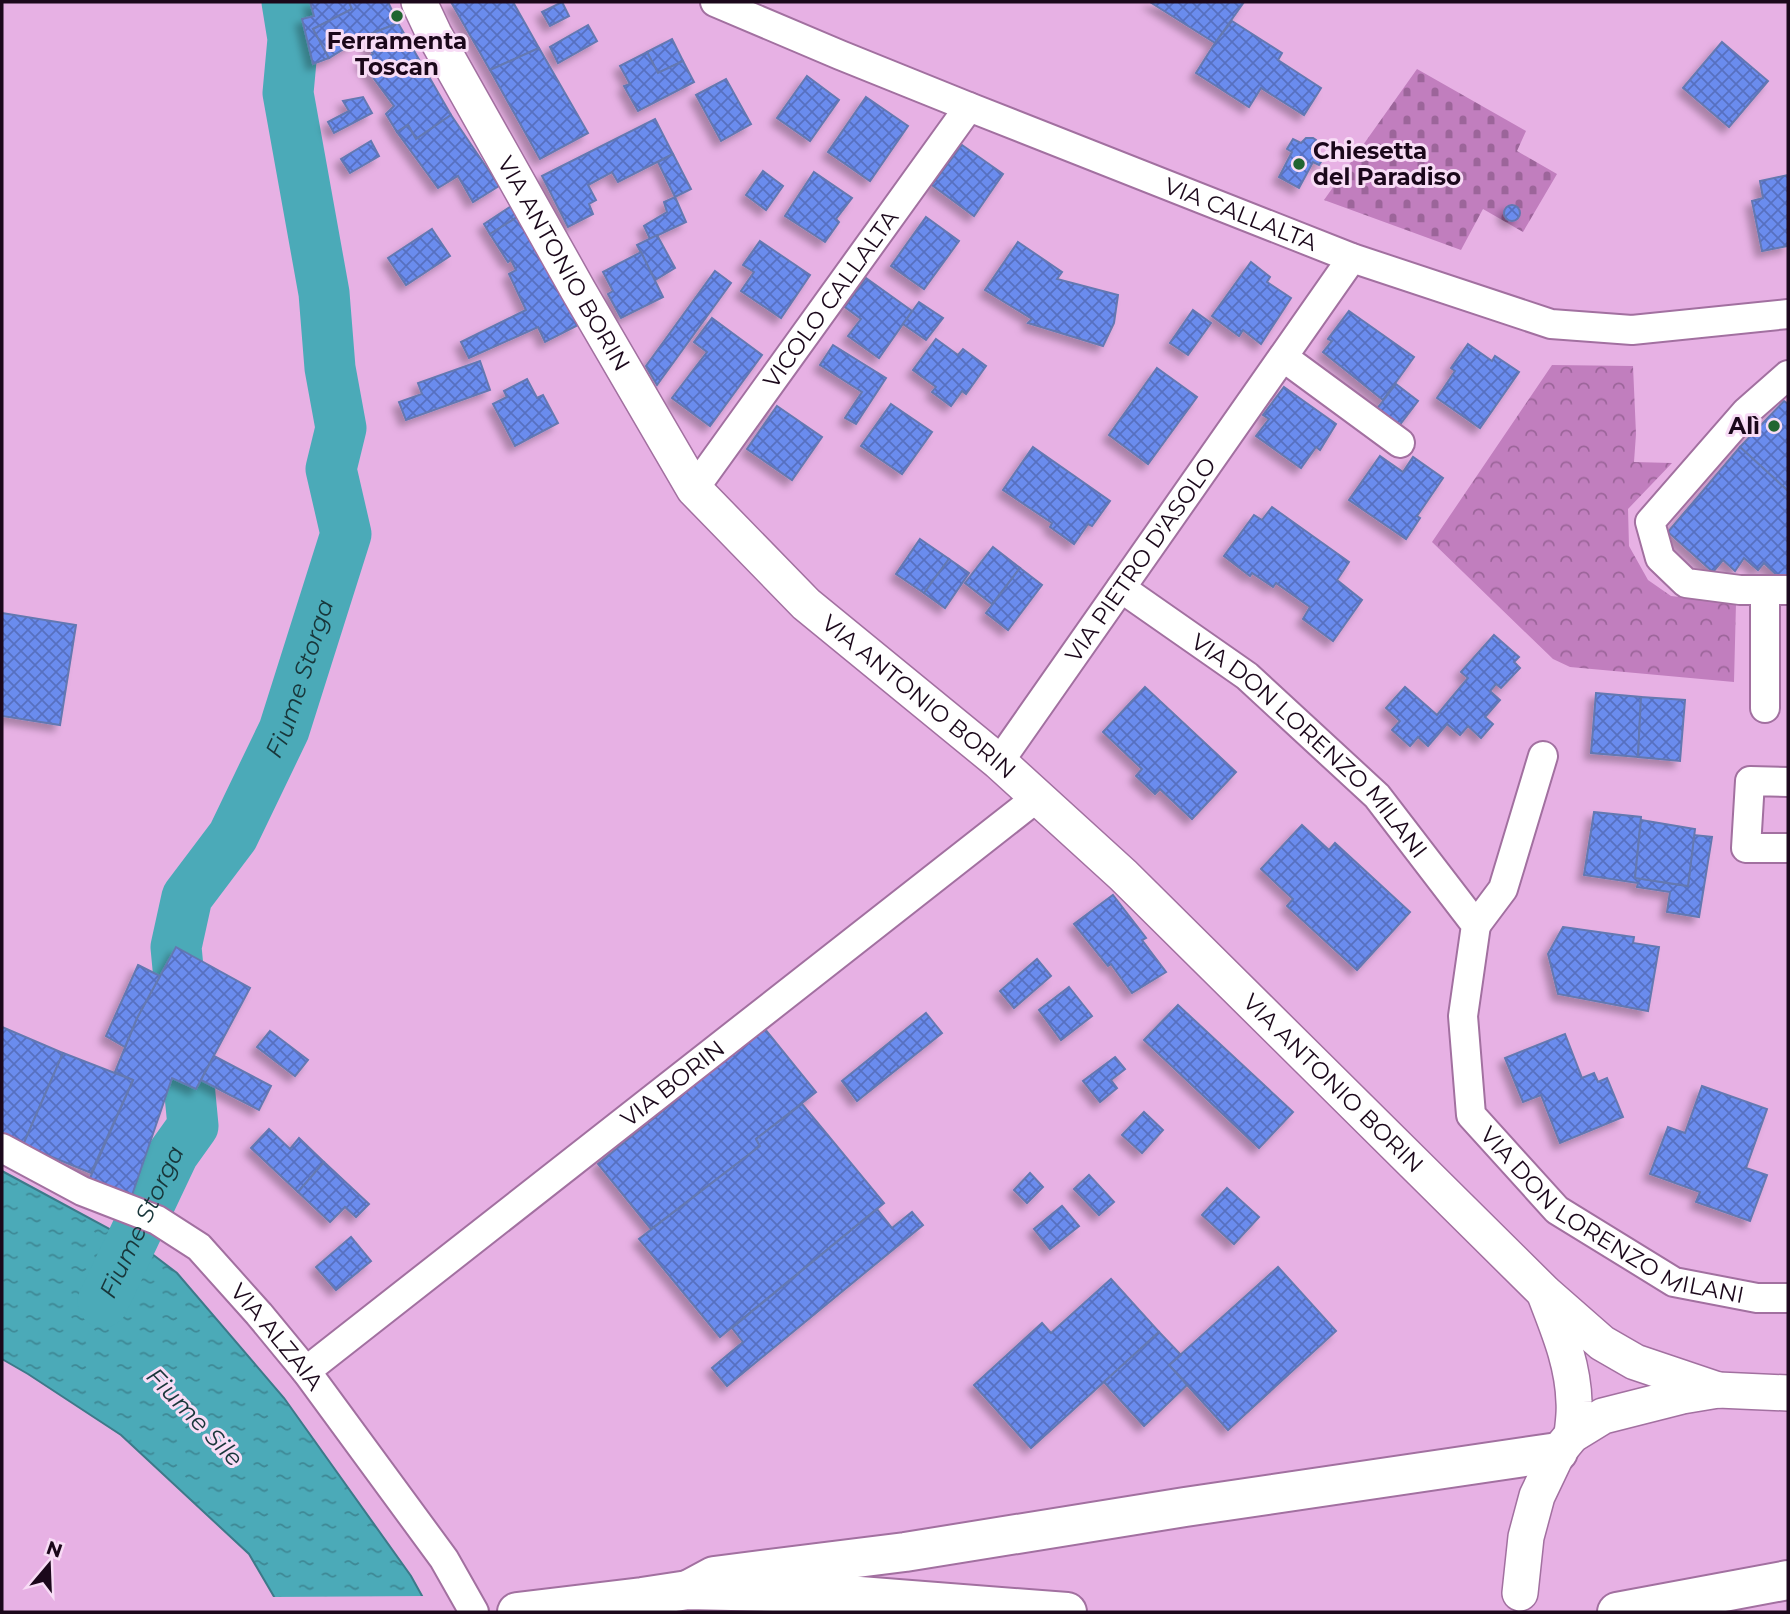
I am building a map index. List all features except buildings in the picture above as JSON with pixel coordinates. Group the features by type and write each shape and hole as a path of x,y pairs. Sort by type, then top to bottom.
{"highway":[{"path":"688,1590 714,1576 905,1552 1565,1443"},
{"path":"1617,1612 1788,1580"},
{"path":"517,1612 688,1590 821,1592 1066,1612"}],"main road":[{"name":"VIA ANTONIO BORIN","path":"419,2 434,34 578,290 694,489 806,604 1039,796 1133,885 1545,1293 1602,1343 1635,1362 1718,1390"},
{"name":"VIA ANTONIO BORIN","path":"1545,1293 1572,1371 1575,1404 1565,1443"},
{"path":"1521,1593 1526,1537 1537,1496 1565,1443 1603,1416 1682,1396 1718,1390 1788,1393"}],"street":[{"name":"VIA CALLALTA","path":"715,2 969,107 1352,258 1551,324 1632,330 1788,314"},
{"name":"VICOLO CALLALTA","path":"694,489 969,107"},
{"name":"VIA PIETRO D'ASOLO","path":"999,762 1352,258"},
{"path":"1283,357 1400,443"},
{"path":"1765,708 1777,590 1740,590 1686,583 1660,558 1650,522 1746,412 1788,375"},
{"name":"VIA DON LORENZO MILANI","path":"1121,588 1247,676 1377,796 1476,925"},
{"name":"VIA DON LORENZO MILANI","path":"1543,756 1503,889 1476,925 1463,1016 1471,1115 1557,1210 1674,1282 1757,1298 1788,1298"},
{"path":"1788,782 1750,781 1746,848 1788,848"},
{"name":"VIA BORIN","path":"306,1371 1039,796"},
{"name":"VIA ALZAIA","path":"2,1148 82,1191 157,1220 199,1247 306,1371 444,1559 474,1612"}],"green space":[{"path":"1417,69 1526,131 1517,151 1557,174 1523,232 1483,209 1461,250 1324,200"},
{"path":"1552,365 1633,366 1636,434 1634,462 1672,463 1628,509 1629,546 1648,580 1671,596 1736,603 1734,682 1570,667 1553,659 1432,542"}],"water":[{"name":"Fiume Sile","path":"2,1171 143,1247 177,1273 284,1398 411,1576 431,1612 283,1612 249,1554 121,1435 2,1359"}],"pier":[{"path":"426,1596 434,1612 279,1612 270,1597"}],"waterway":[{"name":"Fiume Storga","path":"103,1302 173,1154 193,1126 176,947 187,897 233,836 284,730 346,534 331,469 341,428 330,368 324,293 288,93 293,39 287,2"}],"place":[{"name":"Ferramenta Toscan","path":"397,16"},
{"name":"Chiesetta del Paradiso","path":"1299,164"},
{"name":"Alì","path":"1774,426"}]}
